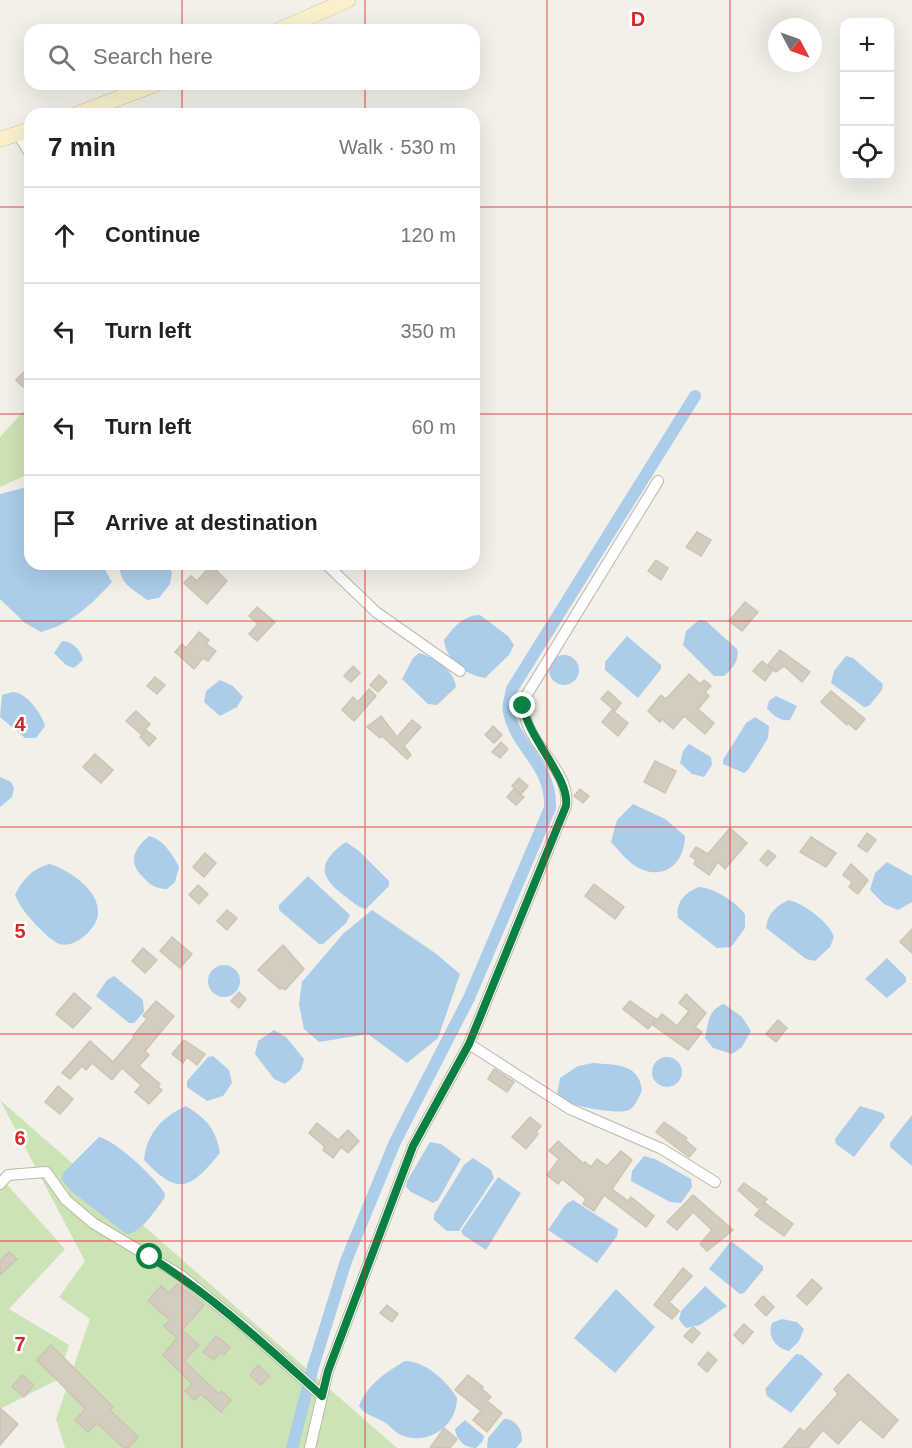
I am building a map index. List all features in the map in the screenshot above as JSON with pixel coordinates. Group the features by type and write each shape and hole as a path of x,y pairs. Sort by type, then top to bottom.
{"main road":[{"path":"293,24 348,0"},
{"path":"93,108 140,90"},
{"path":"0,139 24,132"}],"street":[{"path":"310,1448 328,1371 413,1146 469,1044 566,806 566,789 526,723 523,706 526,696 658,481"},
{"path":"332,570 376,612 460,671"},
{"path":"469,1044 570,1109 662,1149 715,1182"},
{"path":"0,1184 8,1175 45,1172 66,1200 93,1223 180,1275 246,1328 322,1396"}],"green space":[{"path":"24,411 24,476 0,487 0,437"},
{"path":"0,1100 397,1448 65,1448 56,1419 90,1319 59,1297 85,1261"},
{"path":"0,1177 65,1249 9,1309 69,1345 57,1380 0,1409"}],"water":[{"path":"24,488 24,570 105,570 112,582 80,613 62,624 41,632 25,623 0,599 0,494"},
{"path":"170,570 172,572 170,584 159,598 147,600 125,582 120,571"},
{"path":"480,615 508,636 514,645 509,655 485,678 470,674 458,665 448,654 444,640 468,617"},
{"path":"699,620 706,621 737,649 736,661 724,676 714,676 683,645 686,631"},
{"path":"627,636 661,665 661,669 638,698 605,670 605,662"},
{"path":"62,641 73,645 82,657 83,660 74,668 66,665 54,653"},
{"path":"419,653 442,665 454,681 456,687 437,705 428,704 402,679 413,658"},
{"path":"564,655 570,656 578,664 578,676 570,684 564,685 558,684 550,676 549,670 550,664 558,656"},
{"path":"846,656 853,658 883,684 882,690 869,706 864,707 831,683 834,671"},
{"path":"220,680 233,686 243,697 237,707 220,716 204,702 206,691"},
{"path":"13,692 28,700 43,721 45,726 36,738 25,738 0,717 2,695"},
{"path":"776,696 797,706 790,720 777,717 767,708 769,701"},
{"path":"755,717 769,726 768,738 744,773 723,764 723,760 746,723"},
{"path":"689,744 711,757 712,765 704,777 692,774 680,763 683,751"},
{"path":"0,777 11,782 14,788 12,797 0,807"},
{"path":"633,804 665,819 685,836 682,853 667,870 652,872 639,868 611,842 617,820"},
{"path":"149,836 163,844 179,867 175,882 167,889 150,884 135,865 137,850"},
{"path":"346,842 359,851 389,881 389,886 366,909 358,906 337,890 326,876 326,863"},
{"path":"887,862 912,876 912,902 898,910 884,904 870,890 875,873"},
{"path":"49,864 81,882 94,897 97,905 97,920 89,932 70,944 57,943 46,935 27,914 15,895 28,876"},
{"path":"308,876 350,915 346,923 323,944 319,944 279,910 279,905"},
{"path":"699,887 724,896 745,914 745,928 731,947 717,948 678,918 678,908 682,899"},
{"path":"789,900 815,914 827,925 834,937 830,947 815,961 806,959 766,928 768,918 773,911"},
{"path":"372,910 435,953 460,974 438,1038 407,1063 368,1034 319,1042 304,1029 299,1004 302,982 343,934"},
{"path":"887,958 906,977 906,982 887,998 865,979"},
{"path":"224,965 236,969 240,981 236,993 224,997 212,993 208,981 212,969"},
{"path":"114,976 143,1000 144,1012 134,1023 129,1023 96,996 107,980"},
{"path":"724,1004 742,1017 751,1031 742,1047 732,1054 713,1048 705,1038 712,1013"},
{"path":"274,1030 286,1037 304,1059 301,1070 285,1084 274,1079 255,1054 258,1041"},
{"path":"213,1056 229,1070 232,1083 223,1096 207,1101 187,1087 187,1081 208,1057"},
{"path":"667,1057 678,1061 682,1072 678,1083 667,1087 656,1083 652,1072 656,1061"},
{"path":"593,1063 625,1067 636,1075 642,1090 637,1101 629,1110 596,1109 563,1101 557,1095 560,1078 578,1066"},
{"path":"186,1106 213,1130 220,1153 192,1181 176,1184 166,1180 144,1160 145,1151 157,1127 170,1115"},
{"path":"860,1106 883,1113 885,1117 854,1157 836,1144 835,1139"},
{"path":"912,1115 912,1166 890,1147 890,1143"},
{"path":"99,1137 115,1145 135,1161 154,1179 165,1194 164,1199 147,1221 132,1233 126,1234 71,1191 61,1179 63,1173"},
{"path":"430,1142 441,1144 461,1159 438,1200 433,1203 406,1187 407,1181"},
{"path":"644,1156 655,1159 691,1179 692,1187 681,1203 670,1202 631,1181 632,1171"},
{"path":"473,1158 491,1170 494,1178 459,1231 447,1231 434,1220 434,1214 464,1165"},
{"path":"498,1177 521,1193 486,1250 463,1235 461,1231"},
{"path":"573,1200 618,1229 617,1236 597,1263 548,1230 566,1204"},
{"path":"731,1241 763,1266 763,1270 744,1293 740,1294 709,1269"},
{"path":"705,1286 727,1306 700,1325 686,1328 679,1320 681,1311"},
{"path":"616,1289 655,1327 615,1373 574,1338"},
{"path":"782,1319 797,1322 804,1329 799,1341 789,1351 776,1344 771,1337 772,1323"},
{"path":"796,1354 802,1355 823,1374 791,1413 767,1396 765,1389"},
{"path":"405,1361 428,1368 447,1385 457,1398 452,1418 439,1432 430,1436 411,1438 401,1435 359,1406 372,1385"},
{"path":"504,1419 512,1420 518,1426 522,1441 516,1448 487,1448 488,1438"},
{"path":"465,1420 484,1436 483,1441 476,1448 465,1445 457,1437 455,1429"}],"building":[{"path":"24,372 23,387 16,380"},
{"path":"697,532 711,540 701,556 686,547"},
{"path":"656,560 668,568 661,580 648,571"},
{"path":"207,570 216,570 227,581 207,604 184,583 191,576 197,581"},
{"path":"745,602 758,612 742,631 729,621"},
{"path":"257,607 275,622 257,641 249,634 258,624 249,616"},
{"path":"199,632 209,640 206,644 216,651 208,661 203,658 194,669 175,652 182,644 186,648"},
{"path":"780,650 810,672 802,682 784,666 776,672 768,665"},
{"path":"762,661 773,670 765,681 753,671"},
{"path":"353,666 360,673 351,682 344,676"},
{"path":"689,674 700,684 704,680 711,686 705,692 709,696 698,709 714,723 705,734 684,716 673,729 662,719 660,722 648,711 661,695 666,699"},
{"path":"379,675 387,682 378,692 370,685"},
{"path":"155,677 165,685 157,694 147,686"},
{"path":"369,689 376,696 354,721 342,710 353,697 358,702"},
{"path":"608,691 621,703 615,711 601,699"},
{"path":"831,691 865,719 856,730 821,702"},
{"path":"612,710 628,723 618,736 602,722"},
{"path":"136,711 150,724 141,734 126,721"},
{"path":"381,716 397,737 412,720 421,727 404,746 411,755 407,759 382,736 380,738 367,727"},
{"path":"493,726 502,735 494,743 485,735"},
{"path":"146,730 156,738 149,746 140,737"},
{"path":"501,742 508,749 500,758 492,752"},
{"path":"95,754 113,770 101,783 83,767"},
{"path":"655,761 676,771 665,793 644,782"},
{"path":"519,778 528,786 521,794 512,786"},
{"path":"514,789 524,797 516,805 507,797"},
{"path":"580,789 589,796 583,803 574,796"},
{"path":"730,828 747,843 725,869 718,862 709,875 694,864 696,860 690,856 696,847 708,854"},
{"path":"867,833 876,840 867,852 858,846"},
{"path":"811,837 836,853 826,867 800,852"},
{"path":"768,850 776,856 767,866 760,860"},
{"path":"205,853 216,863 204,877 193,867"},
{"path":"851,864 868,880 858,894 849,887 852,882 843,875"},
{"path":"594,884 624,907 615,919 585,896"},
{"path":"198,885 208,894 199,904 189,895"},
{"path":"227,910 237,918 227,930 217,921"},
{"path":"912,929 912,953 900,942"},
{"path":"172,937 192,954 180,968 160,951"},
{"path":"283,945 304,969 285,990 280,989 258,970"},
{"path":"143,948 157,960 145,973 132,961"},
{"path":"239,992 246,999 239,1008 231,1001"},
{"path":"74,993 91,1008 73,1028 56,1014"},
{"path":"686,994 706,1013 695,1027 702,1032 688,1050 653,1025 662,1014 677,1026 689,1011 679,1003"},
{"path":"156,1001 174,1016 145,1051 149,1055 139,1066 160,1084 158,1087 162,1090 149,1104 135,1092 141,1085 122,1068 112,1080 92,1063 86,1070 82,1066 70,1079 62,1073 90,1041 113,1062 147,1019 143,1016"},
{"path":"630,1001 656,1019 648,1029 623,1009"},
{"path":"778,1020 787,1028 776,1042 766,1034"},
{"path":"184,1040 205,1054 197,1065 187,1057 183,1063 172,1054"},
{"path":"494,1069 514,1082 507,1092 488,1079"},
{"path":"58,1086 73,1099 60,1114 45,1102"},
{"path":"530,1117 541,1126 536,1132 538,1134 526,1149 512,1137"},
{"path":"664,1122 687,1138 685,1140 696,1149 689,1157 656,1132"},
{"path":"317,1123 338,1140 348,1130 359,1141 348,1153 341,1147 333,1158 323,1150 325,1147 309,1133"},
{"path":"558,1141 584,1164 585,1162 591,1167 597,1159 607,1166 621,1151 632,1160 612,1189 628,1201 631,1197 654,1216 646,1227 604,1195 594,1211 583,1204 586,1199 562,1179 558,1184 547,1175 559,1159 549,1151"},
{"path":"744,1183 767,1199 758,1208 738,1190"},
{"path":"693,1195 733,1230 707,1251 700,1244 712,1230 693,1212 677,1230 667,1222"},
{"path":"765,1203 793,1224 784,1236 755,1215"},
{"path":"9,1252 17,1259 0,1275 0,1261"},
{"path":"683,1268 692,1276 669,1302 679,1311 672,1319 654,1305"},
{"path":"812,1279 822,1288 807,1305 797,1296"},
{"path":"177,1284 204,1305 182,1330 199,1345 184,1361 219,1394 222,1391 231,1400 221,1412 201,1394 194,1400 185,1391 192,1384 163,1355 177,1338 164,1326 170,1320 148,1301 161,1286 169,1293"},
{"path":"763,1296 774,1307 766,1316 755,1305"},
{"path":"387,1305 398,1314 392,1322 380,1313"},
{"path":"744,1324 753,1332 743,1344 734,1335"},
{"path":"693,1327 700,1333 692,1343 684,1336"},
{"path":"216,1336 230,1347 224,1355 220,1352 214,1360 203,1352"},
{"path":"51,1345 113,1407 110,1410 138,1437 128,1448 124,1448 97,1423 88,1432 75,1420 86,1409 37,1360"},
{"path":"708,1352 717,1360 707,1372 698,1364"},
{"path":"258,1365 270,1376 261,1385 250,1375"},
{"path":"848,1374 898,1420 883,1438 860,1419 838,1444 823,1430 808,1448 783,1448 800,1428 804,1432 838,1394 834,1389"},
{"path":"22,1375 34,1385 24,1397 12,1387"},
{"path":"468,1375 491,1397 487,1401 502,1413 487,1432 473,1420 481,1411 455,1390"},
{"path":"0,1408 18,1424 0,1445"},
{"path":"444,1428 457,1439 450,1448 430,1448"}],"waterway":[{"path":"292,1448 313,1367 346,1261 395,1142 469,998 550,808 545,779 513,724 509,709 512,689 695,396"}],"route":[{"path":"150,1257 180,1275 246,1328 322,1396 328,1371 413,1146 469,1044 566,806 566,789 526,723 523,706"}]}
